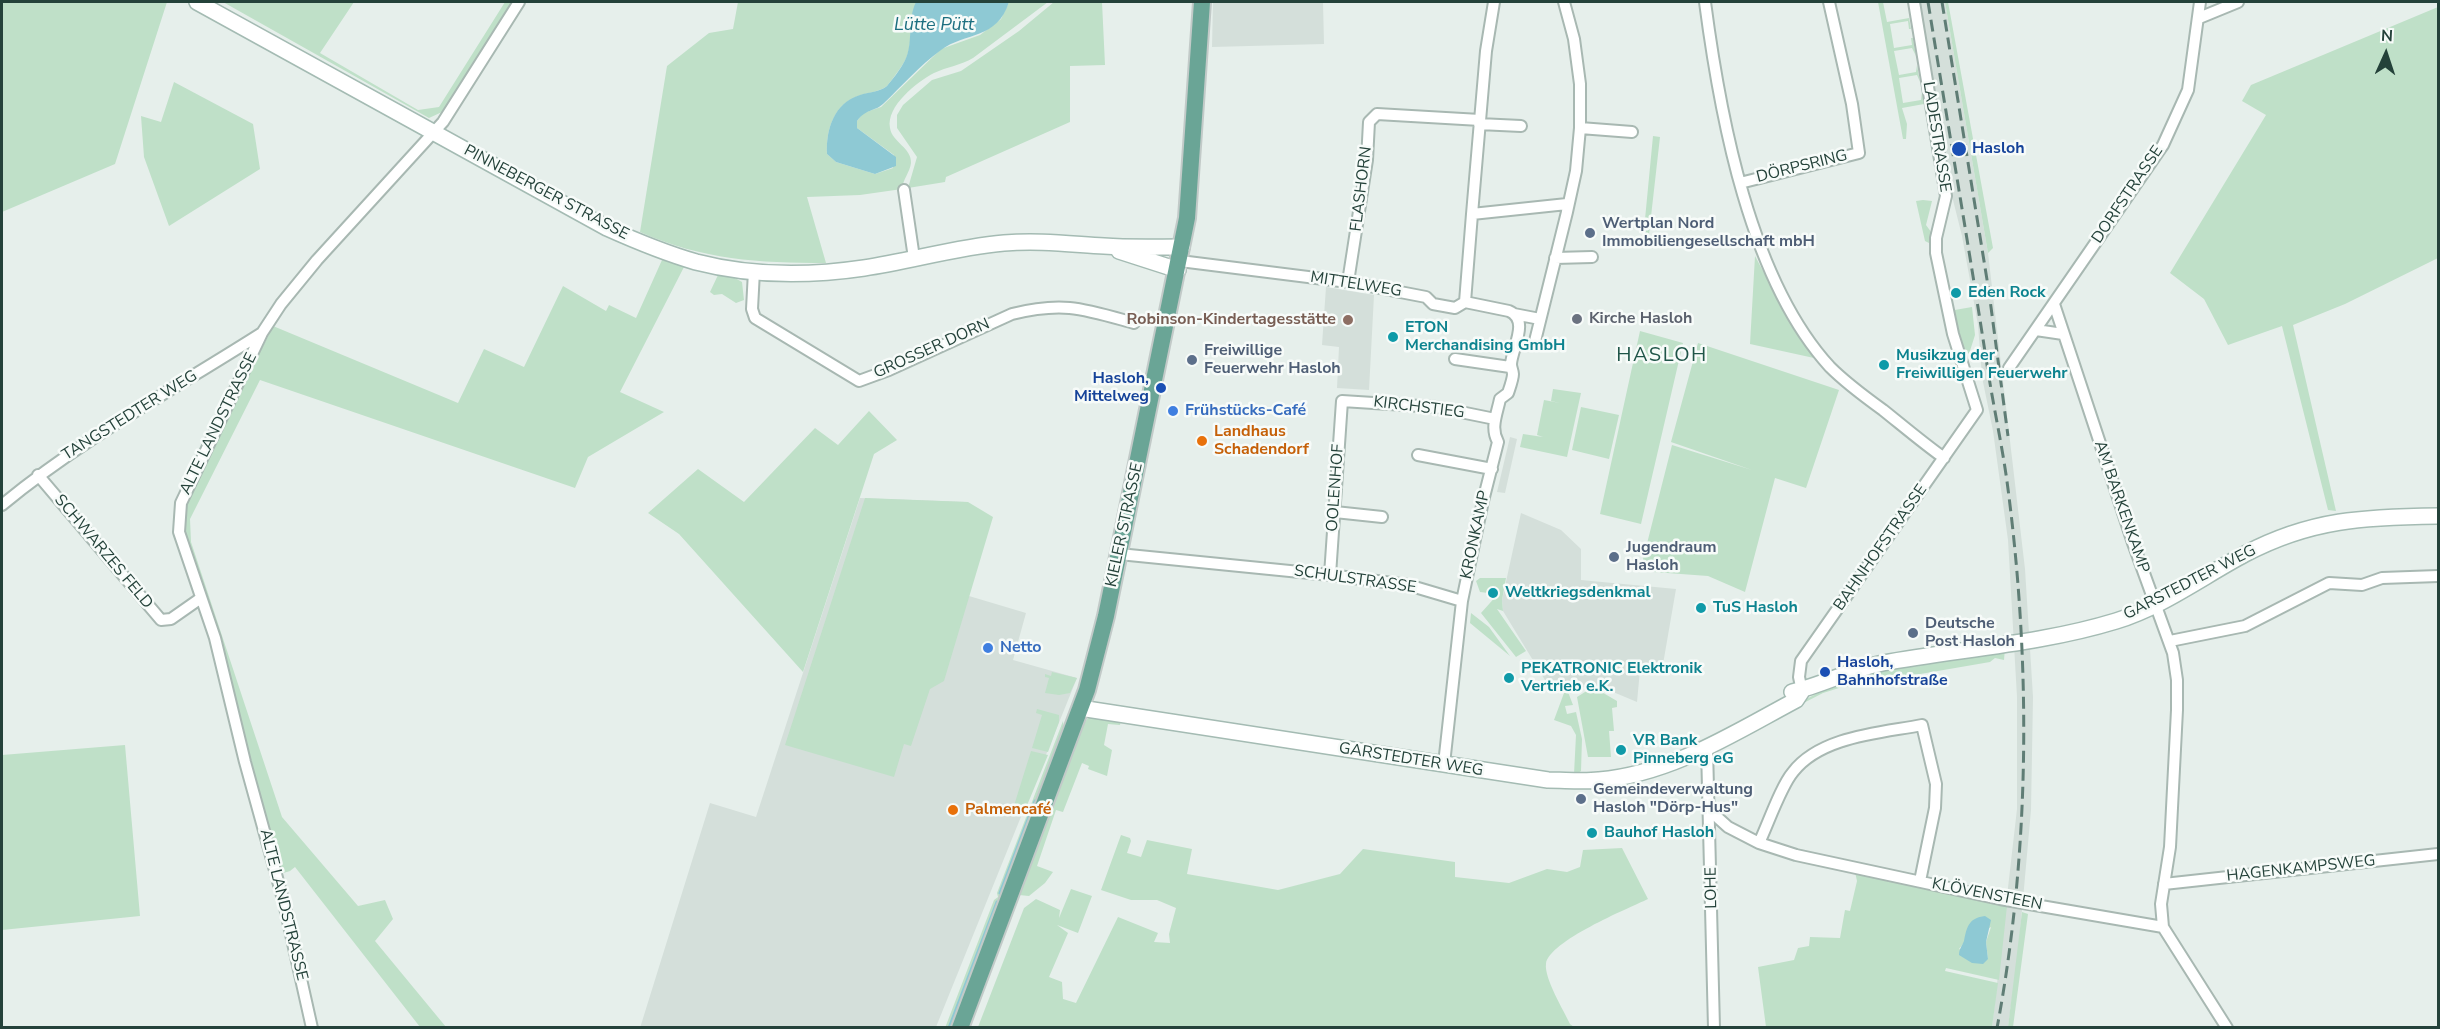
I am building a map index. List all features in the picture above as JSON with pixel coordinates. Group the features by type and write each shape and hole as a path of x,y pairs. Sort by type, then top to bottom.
{"main road":[{"name":"PINNEBERGER STRASSE","path":"197,2 607,228 662,251 698,262 754,272 810,273 840,271 1004,243 1050,242 1104,246 1180,259"},
{"name":"KIELER STRASSE","path":"960,1028 1080,708 1097,652 1180,259 1191,175 1202,2"},
{"name":"PINNEBERGER STRASSE","path":"1104,246 1180,259"},
{"name":"GARSTEDTER WEG","path":"1080,708 1548,780 1600,780 1648,770 1707,748 1796,700 1802,691 1834,677 1881,663 2115,622 2155,605 2246,553 2309,528 2369,517 2439,516"}],"street":[{"name":"ALTE LANDSTRASSE","path":"312,1028 284,903 245,762 215,638 179,532 181,503 262,333 281,304 317,260 449,114 519,2"},
{"path":"1464,302 1486,51 1494,2"},
{"path":"1514,314 1519,327 1536,337 1576,171 1580,128 1580,84 1574,39 1564,2"},
{"name":"DÖRPSRING","path":"1705,2 1716,78 1740,183 1859,153 1852,104 1829,2"},
{"name":"LADESTRASSE","path":"1914,2 1946,196 1936,238 1936,253 1953,334 1977,410"},
{"name":"DORFSTRASSE","path":"2009,368 2163,145 2188,90 2200,2"},
{"path":"2199,18 2238,2"},
{"name":"FLASHORN","path":"1348,282 1367,160 1369,122 1377,114 1392,114 1480,122"},
{"path":"1480,122 1521,126"},
{"path":"1580,128 1632,132"},
{"path":"1740,183 1762,254 1808,338 1839,376 1944,458"},
{"path":"904,190 914,258"},
{"path":"1472,214 1567,204"},
{"path":"1555,258 1592,257"},
{"name":"MITTELWEG","path":"1180,259 1348,282 1426,297 1433,304 1455,308 1464,302 1514,314"},
{"name":"GROSSER DORN","path":"754,272 752,309 755,318 859,381 889,370 1012,314 1031,309 1054,306 1075,307 1134,323"},
{"name":"AM BARKENKAMP","path":"2054,304 2155,605 2170,641 2177,680 2170,847 2161,903 2163,927"},
{"path":"1514,314 1540,319"},
{"name":"KRONKAMP","path":"1462,601 1498,442 1493,432 1495,419 1500,399 1508,393 1513,373 1510,367 1519,327"},
{"path":"2036,330 2063,334"},
{"name":"TANGSTEDTER WEG","path":"2,506 39,475 102,430 262,333"},
{"path":"1455,359 1510,367"},
{"name":"KIRCHSTIEG","path":"1342,401 1436,407 1495,419"},
{"name":"OOLENHOF","path":"1330,575 1342,401"},
{"name":"BAHNHOFSTRASSE","path":"1802,691 1798,677 1801,661 1977,410"},
{"name":"KRONKAMP","path":"1418,455 1492,469"},
{"name":"SCHWARZES FELD","path":"39,475 161,620 171,619 201,598"},
{"path":"1335,512 1382,517"},
{"name":"SCHULSTRASSE","path":"1119,555 1330,575 1408,585 1462,601"},
{"path":"2170,641 2246,626 2329,583 2361,585 2382,578 2439,576"},
{"path":"1444,764 1462,601"},
{"path":"1759,843 1792,772 1810,754 1834,743 1922,725 1936,784 1935,808 1920,881"},
{"name":"LOHE","path":"1707,748 1714,1028"},
{"name":"KLÖVENSTEEN","path":"1710,805 1718,818 1728,827 1759,843 1796,855 2000,899 2163,927"},
{"name":"HAGENKAMPSWEG","path":"2164,884 2439,854"},
{"path":"2163,927 2228,1028"}],"shaded area":[{"path":"1213,2 1323,2 1324,44 1212,47"},
{"path":"1918,2 1945,2 1988,253 2025,569 2033,697 2031,810 2018,955 2008,1027 1992,1027 2017,809 2017,697 2008,540 1993,431 1982,377 1978,325 1962,236 1949,184"},
{"name":"Robinson-Kindertagesstätte","path":"1326,287 1374,295 1369,390 1337,388 1339,347 1322,345"},
{"path":"1510,437 1517,439 1505,493 1497,492"},
{"path":"860,498 968,502 969,596 1026,613 1013,660 1077,678 936,1027 640,1028 710,803 756,817"},
{"path":"1521,513 1561,530 1581,549 1581,580 1676,589 1662,670 1640,670 1637,702 1606,689 1548,685 1503,611 1502,600"}],"green space":[{"path":"2,2 167,2 115,164 2,212"},
{"path":"223,2 354,2 320,53 418,110 439,107 505,2 515,2 450,104 442,112 429,118"},
{"path":"738,2 917,2 912,17 907,57 900,69 884,88 861,95 844,104 830,126 827,154 836,162 875,174 893,168 894,155 857,128 857,121 863,113 881,107 941,49 980,35 1001,19 1009,2 1048,2 973,58 927,77 898,103 890,120 890,128 894,137 908,153 911,163 902,189 860,195 807,197 826,263 731,258 686,249 640,232 667,66 709,33 733,29"},
{"path":"1054,2 1102,2 1105,65 1070,66 1070,122 946,177 945,182 908,188 917,157 897,128 897,115 903,105 932,80 961,71 1019,31"},
{"path":"1878,2 1883,2 1887,22 1909,18 1911,29 1909,29 1908,21 1890,24 1894,48 1912,45 1911,38 1913,38 1916,56 1912,48 1894,51 1899,75 1916,72 1917,65 1920,82 1917,75 1899,78 1903,103 1921,100 1922,92 1924,104 1902,108 1907,124 1906,139 1903,139"},
{"path":"1945,2 1948,2 1993,248 1988,253"},
{"path":"2438,7 2438,258 2345,304 2293,325 2336,511 2328,510 2282,326 2228,345 2204,299 2170,273 2266,115 2242,101 2251,85"},
{"path":"174,82 253,124 260,169 169,226 144,157 141,116 161,122"},
{"path":"1653,136 1660,137 1648,243 1642,248 1640,247 1643,240"},
{"path":"1916,201 1932,201 1926,225 1934,236 1931,244 1925,241"},
{"path":"1755,256 1785,312 1814,358 1750,344"},
{"path":"662,260 684,267 620,392 664,412 588,457 575,488 260,380 190,519 191,542 282,817 358,906 385,900 393,919 375,941 446,1027 420,1027 295,867 280,874 211,612 183,532 185,503 273,326 458,403 484,349 524,367 563,286 606,311 609,305 636,318"},
{"path":"718,275 735,278 742,282 744,300 736,303 722,294 714,295 710,292"},
{"path":"1972,307 1975,335 1969,354 1962,346 1949,311"},
{"path":"1640,331 1683,343 1641,524 1600,514"},
{"path":"1698,343 1839,390 1806,488 1775,478 1745,592 1708,576 1640,571 1672,445 1752,470 1671,442"},
{"path":"1553,389 1581,393 1567,457 1520,447 1523,434 1543,437 1537,435 1544,400 1560,403 1551,401"},
{"path":"1581,407 1619,415 1609,459 1572,450"},
{"path":"869,411 897,440 874,454 803,672 679,534 648,513 698,469 744,502 815,428 838,445"},
{"path":"865,498 968,502 993,517 944,681 930,689 911,746 904,744 894,777 785,745"},
{"path":"1480,578 1506,578 1502,600 1503,611 1497,609 1526,651 1516,657 1481,613 1498,594 1492,588 1488,593 1480,592 1476,581"},
{"path":"1471,613 1489,627 1510,656 1470,623"},
{"path":"2005,648 2004,660 1995,658 1990,662 1839,688 1823,693 1790,710 1789,708 1843,680 1903,664 1905,667 1919,666 1922,662"},
{"path":"1052,672 1077,678 1070,693 1059,695 1045,693 1049,678 1045,677 1045,674 1051,676"},
{"path":"1593,687 1617,701 1617,707 1612,708 1614,731 1609,731 1611,757 1588,757 1577,697"},
{"path":"1568,692 1573,705 1565,706 1567,714 1576,712 1582,739 1581,771 1577,774 1574,774 1576,735 1571,726 1554,720 1564,693"},
{"path":"1037,709 1059,715 1059,722 1048,752 1032,748 1042,715 1036,713"},
{"path":"1094,716 1121,720 1120,725 1108,724 1104,745 1112,750 1107,776 1088,769 1089,766 1082,763 1063,812 1056,810 1037,866 1053,872 1045,883 1029,896 1019,895 1051,805 1084,724 1087,719"},
{"path":"1063,721 1064,731 1004,896 1000,897 953,1027 945,1028 994,900 998,897 997,893"},
{"path":"125,745 140,916 2,930 2,755"},
{"path":"1031,751 1048,755 1023,815 1012,812"},
{"path":"1121,835 1130,838 1131,841 1127,853 1141,857 1147,840 1192,849 1187,874 1278,890 1340,874 1363,849 1455,862 1455,877 1509,883 1547,869 1567,872 1580,867 1583,850 1622,848 1648,899 1574,936 1550,955 1546,964 1548,977 1570,1024 1574,1027 978,1027 1024,908 1036,899 1060,910 1059,918 1071,889 1092,896 1078,933 1057,925 1068,933 1049,977 1062,982 1063,999 1076,1003 1118,917 1158,933 1154,942 1170,943 1169,934 1176,908 1157,900 1131,900 1101,890"},
{"path":"1855,872 2007,906 1999,980 1946,968 1945,971 1998,983 1992,1027 1766,1027 1758,967 1794,960 1798,948 1809,946 1810,937 1840,938 1845,910 1850,911 1857,881","holes":["1991,927 1986,942 1988,959 1959,949 1963,944"]},
{"path":"2022,912 2028,914 2013,1027 2008,1027"}],"water":[{"name":"Lütte Pütt","path":"916,2 1009,2 997,23 979,34 950,44 941,50 883,104 864,114 857,121 857,128 896,157 896,166 875,174 836,162 827,154 828,135 833,118 851,99 887,86 903,64 909,49 911,17"},
{"path":"1985,916 1991,920 1986,942 1988,959 1983,964 1972,963 1959,955 1960,951 1966,931 1972,921"}],"waterway":[{"path":"1000,893 1035,801"},
{"path":"949,1028 997,902"}],"railway":[{"path":"1928,2 2006,474 2021,623 2024,759 2021,827 2008,962 1997,1028"},
{"path":"1942,2 1989,292 2008,436"}],"place":[{"name":"Hasloh","path":"1959,149"},
{"name":"Wertplan Nord Immobiliengesellschaft mbH","path":"1590,233"},
{"name":"Eden Rock","path":"1956,293"},
{"name":"Kirche Hasloh","path":"1577,319"},
{"name":"Robinson-Kindertagesstätte","path":"1348,320"},
{"name":"ETON Merchandising GmbH","path":"1393,337"},
{"name":"Freiwillige Feuerwehr Hasloh","path":"1192,360"},
{"name":"Musikzug der Freiwilligen Feuerwehr","path":"1884,365"},
{"name":"Hasloh, Mittelweg","path":"1161,388"},
{"name":"Frühstücks-Café","path":"1173,411"},
{"name":"Landhaus Schadendorf","path":"1202,441"},
{"name":"Jugendraum Hasloh","path":"1614,557"},
{"name":"Weltkriegsdenkmal","path":"1493,593"},
{"name":"TuS Hasloh","path":"1701,608"},
{"name":"Deutsche Post Hasloh","path":"1913,633"},
{"name":"Netto","path":"988,648"},
{"name":"Hasloh, Bahnhofstraße","path":"1825,672"},
{"name":"PEKATRONIC Elektronik Vertrieb e.K.","path":"1509,678"},
{"name":"VR Bank Pinneberg eG","path":"1621,750"},
{"name":"Gemeindeverwaltung Hasloh \"Dörp-Hus\"","path":"1581,799"},
{"name":"Palmencafé","path":"953,810"},
{"name":"Bauhof Hasloh","path":"1592,833"}],"district":[{"name":"HASLOH","path":"1662,356"}]}
